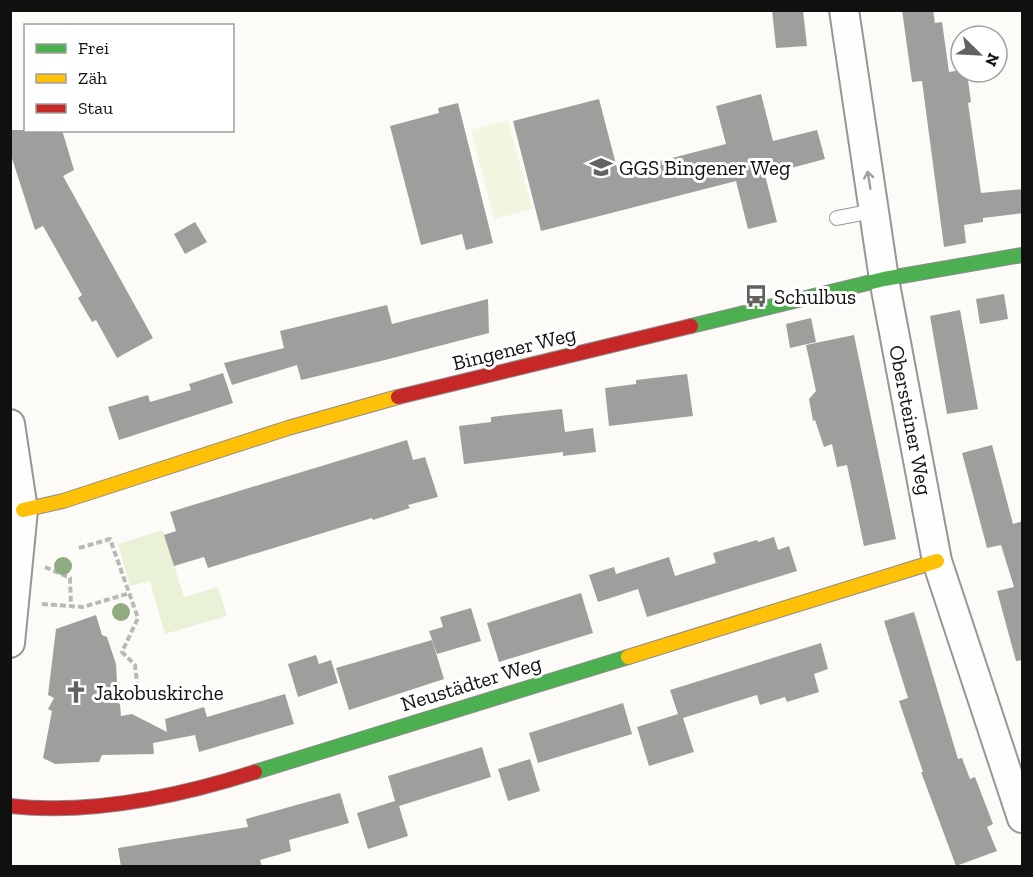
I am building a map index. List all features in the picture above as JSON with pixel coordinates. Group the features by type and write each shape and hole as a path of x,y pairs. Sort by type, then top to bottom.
{"street":[{"name":"Obersteiner Weg","path":"844,10 884,279 937,561 1023,818"},
{"name":"Bingener Weg","path":"23,510 63,501 288,428 395,398 884,279 1023,255"},
{"path":"10,424 23,510 10,643"},
{"name":"Neustädter Weg","path":"10,806 50,809 121,803 198,790 937,561"}],"lane":[{"path":"837,218 873,211"}],"path":[{"path":"79,548 110,539 138,618 122,652 135,665 140,700"},
{"path":"43,566 70,579 71,606"},
{"path":"44,604 83,607 129,593"}],"green space":[{"path":"508,120 532,209 494,219 471,130"},
{"path":"163,530 184,597 218,587 227,616 165,634 150,581 130,586 118,544"}],"building":[{"path":"772,10 803,10 807,46 776,48"},
{"path":"902,10 933,10 935,23 942,22 949,84 969,84 971,102 968,103 981,193 1023,189 1023,213 983,218 983,222 964,225 966,243 944,247 922,81 912,82"},
{"path":"761,94 773,141 817,130 825,159 765,175 777,222 748,229 736,181 541,231 513,121 599,99 618,172 726,144 716,106"},
{"path":"458,103 493,243 466,250 462,234 421,245 390,126 439,113 438,108"},
{"path":"10,130 63,132 74,170 63,176 153,338 117,358 96,320 92,322 78,298 82,295 43,226 35,230 10,152"},
{"path":"195,222 207,242 185,254 174,234"},
{"path":"1004,294 1008,319 980,324 976,299"},
{"path":"488,299 489,333 381,361 301,380 297,365 232,385 224,363 284,348 280,331 387,305 392,324"},
{"path":"960,310 978,409 947,414 930,316"},
{"path":"811,318 816,342 790,348 786,324"},
{"path":"854,335 896,539 864,546 847,465 837,467 832,444 824,447 815,420 813,421 809,399 816,391 806,345"},
{"path":"223,373 233,403 119,440 108,407 148,395 150,402 191,390 189,384"},
{"path":"687,374 693,416 609,426 605,388 636,384 636,380"},
{"path":"562,409 565,432 593,428 596,452 563,456 563,452 464,464 459,426 491,422 491,417"},
{"path":"407,440 413,460 425,457 438,497 408,505 410,508 373,520 372,518 208,568 204,557 174,566 164,535 176,531 170,512"},
{"path":"992,445 1013,524 1023,521 1023,660 1016,661 997,591 1014,587 1001,545 987,548 962,453"},
{"path":"774,537 778,550 789,546 797,571 647,617 638,589 598,602 589,575 614,567 616,574 669,557 675,576 716,563 713,553"},
{"path":"581,593 593,633 499,662 487,623"},
{"path":"471,608 481,641 437,654 429,631 443,627 440,617"},
{"path":"914,612 958,759 962,758 970,779 975,777 993,824 987,827 997,851 956,866 921,772 923,772 899,701 908,698 884,621"},
{"name":"Jakobuskirche","path":"96,615 102,635 107,637 116,664 117,682 109,699 120,704 121,716 132,714 167,732 165,719 204,707 207,717 285,694 294,724 199,752 195,735 153,743 154,754 102,755 99,762 55,764 43,758 52,711 48,709 54,698 48,695 56,629"},
{"path":"432,640 444,679 349,710 336,668"},
{"path":"821,643 828,669 814,674 819,692 787,702 785,697 760,705 757,695 683,718 694,752 649,766 637,727 678,714 670,690"},
{"path":"316,655 319,664 331,660 338,683 298,697 288,664"},
{"path":"623,703 632,734 538,763 529,733"},
{"path":"482,747 491,777 399,806 408,836 368,849 357,813 395,801 388,776"},
{"path":"530,759 540,791 508,801 498,769"},
{"path":"340,793 349,823 289,840 291,851 260,860 262,867 121,867 118,848 248,827 246,819"}],"traffic: fast":[{"path":"691,326 884,279 1022,255"},
{"path":"255,772 628,657"}],"traffic: slow":[{"path":"23,510 63,501 288,428 398,397"},
{"path":"628,657 937,561"}],"traffic: jam":[{"path":"398,397 691,326"},
{"path":"10,806 72,808 134,802 195,789 255,772"}],"place":[{"name":"GGS Bingener Weg","path":"601,167"},
{"name":"Schulbus","path":"756,296"},
{"name":"Jakobuskirche","path":"76,692"}]}
